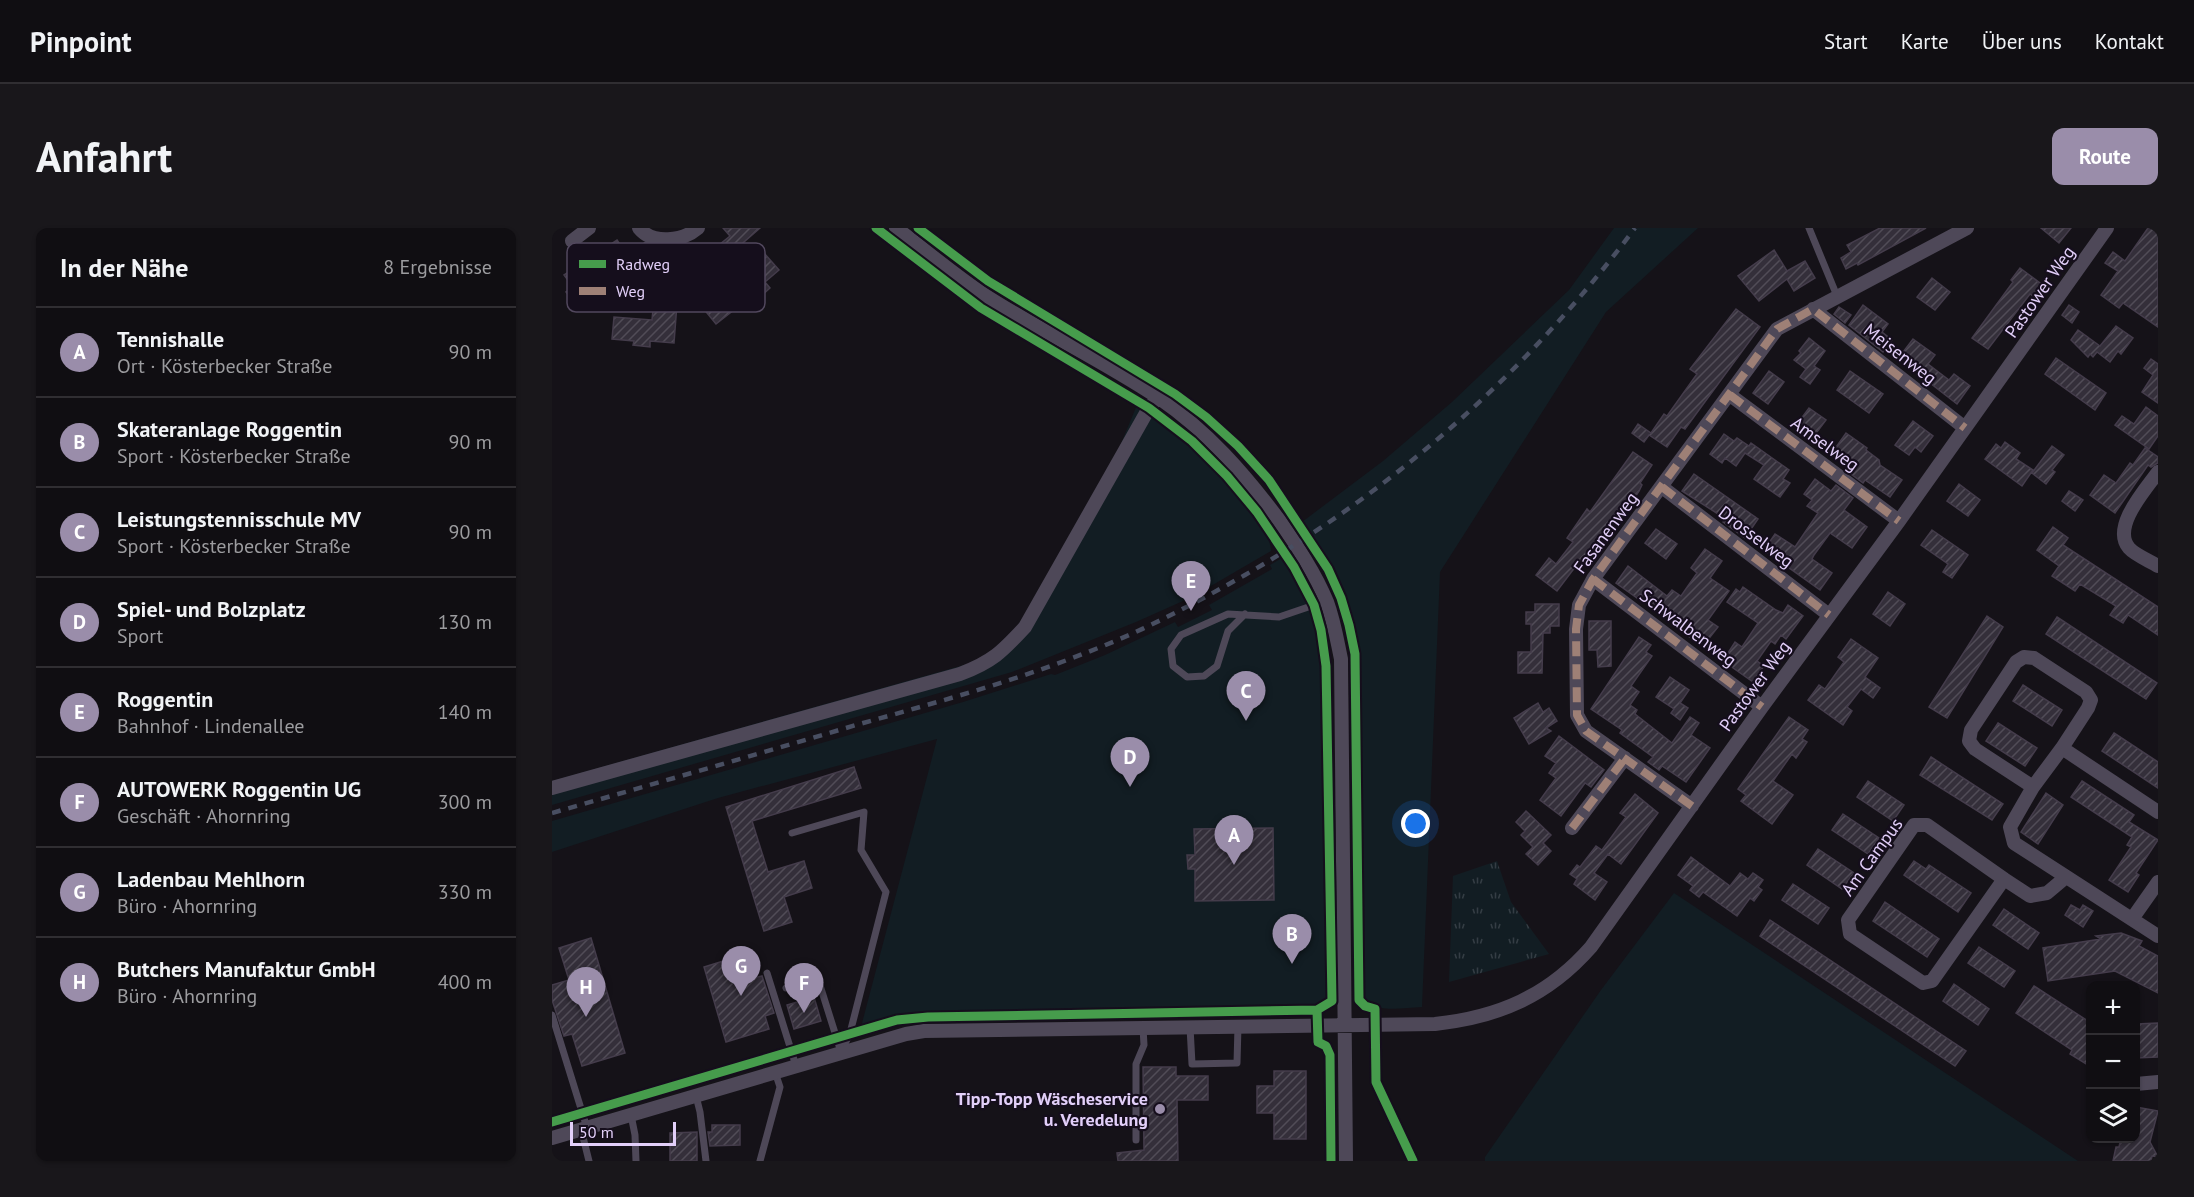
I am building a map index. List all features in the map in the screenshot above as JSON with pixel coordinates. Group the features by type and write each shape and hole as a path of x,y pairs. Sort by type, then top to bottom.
{"street":[{"path":"572,241 589,228"},
{"path":"639,228 651,238 673,239 691,234 698,228"},
{"path":"896,228 982,294 1158,398 1196,425 1253,486 1296,544 1326,601 1335,628 1341,659 1346,1161"},
{"name":"Pastower Weg","path":"552,1138 906,1034 924,1031 1434,1024 1461,1021 1515,1005 1540,992 1573,968 1591,948 2107,228"},
{"name":"Fasanenweg","path":"1692,806 1586,731 1576,715 1579,605 1593,579 1778,329 1963,229"},
{"path":"651,238 651,243"},
{"name":"Meisenweg","path":"1813,309 1965,428"},
{"name":"Amselweg","path":"1730,396 1899,521"},
{"path":"552,788 937,680 982,665 1002,652 1025,627 1149,408 1158,398"},
{"path":"2158,472 2127,516 2123,533 2129,548 2158,566"},
{"name":"Drosselweg","path":"1662,487 1830,615"},
{"name":"Schwalbenweg","path":"1593,579 1762,707"},
{"path":"2033,787 1975,749 1969,741 1971,730 1977,720 2016,662 2024,657 2034,658 2086,692 2091,700 2062,748 2033,787 2010,827 2014,843 2158,936"},
{"path":"2062,748 2158,812"},
{"path":"1572,828 1625,758"},
{"name":"Am Campus","path":"2004,879 1932,981 1923,983 1850,934 1848,920 1914,825 1927,825 2030,896 2047,893 2066,877"},
{"path":"2132,919 2158,882"},
{"path":"2140,1084 2158,1082"}],"lane":[{"path":"1809,228 1837,296"},
{"path":"1245,614 1228,631 1217,666 1204,676 1186,677 1173,666 1171,649 1181,635 1228,614 1245,614 1279,617 1326,601"},
{"path":"792,833 864,812 861,850 886,892 850,1033 841,1053"},
{"path":"767,973 796,1066"},
{"path":"786,988 819,979 841,1053"},
{"path":"552,1016 584,1128 589,1161"},
{"path":"1190,1027 1192,1064 1237,1064 1238,1026"},
{"path":"1137,1140 1136,1064 1144,1045 1143,1028"},
{"path":"760,1161 780,1087 775,1072"},
{"path":"696,1096 706,1161"},
{"path":"631,1115 635,1135 636,1161"}],"green space":[{"path":"1614,228 1698,228 1606,312 1440,572 1422,1007 1389,1009 1373,1006 1361,997 1356,654 1343,601 1329,568 1302,522 1383,461 1452,402 1569,290"},
{"path":"1137,405 1170,428 1214,468 1265,531 1271,551 1192,597 1012,672 552,805 552,781 978,661 1004,642 1024,617 1120,446"},
{"path":"1282,558 1292,569 1307,594 1320,636 1324,666 1328,998 1317,1008 929,1015 861,1027 937,739 718,798 552,852 552,821 963,702 1051,674 1055,675 1105,655 1175,622 1178,627 1212,610 1209,605 1272,569 1270,565"},
{"path":"1497,861 1511,902 1549,954 1449,982 1453,876"},
{"path":"1674,893 2078,1161 1485,1161 1485,1157 1601,990"}],"building":[{"path":"723,228 760,228 743,243 721,243 730,236"},
{"path":"1880,228 1926,228 1858,265 1857,263 1846,269 1841,258 1851,252 1847,245"},
{"path":"2041,228 2071,228 2059,243"},
{"path":"2148,228 2153,228 2158,232 2158,327 2123,303 2119,308 2101,295 2118,271 2105,263 2113,252 2125,261"},
{"path":"1774,250 1787,271 1805,261 1815,278 1794,291 1787,279 1759,301 1738,276"},
{"path":"765,254 779,270 765,282"},
{"path":"2020,268 2044,286 2036,298 2030,294 1988,349 1972,338 2013,282 2011,280"},
{"path":"1932,278 1950,292 1935,310 1917,297"},
{"path":"765,282 770,288 765,292"},
{"path":"1863,305 1888,324 1882,332 1892,340 1883,352 1849,325"},
{"path":"2069,305 2079,312 2072,323 2062,315"},
{"path":"1839,307 1851,315 1845,323 1834,314"},
{"path":"1736,309 1760,327 1685,429 1681,427 1667,447 1649,435 1644,442 1632,433 1638,424 1651,433 1664,414 1667,416 1697,374 1690,369"},
{"path":"653,312 676,312 674,343 650,341 650,347 633,345 634,341 612,339 614,317 652,320"},
{"path":"706,312 731,312 716,324"},
{"path":"2116,326 2133,338 2121,354 2118,351 2110,362 2097,352 2093,357 2090,354 2088,357 2071,340 2078,330 2100,346"},
{"path":"1809,338 1825,351 1814,366 1820,370 1810,384 1800,377 1806,369 1794,360 1801,353 1799,351"},
{"path":"1913,339 1935,355 1928,364 1949,380 1954,374 1970,386 1957,404 1912,369 1914,366 1900,356"},
{"path":"2056,358 2106,393 2095,410 2045,374"},
{"path":"2151,359 2158,364 2158,403 2142,392 2153,375 2144,368"},
{"path":"1769,371 1784,382 1768,404 1753,393"},
{"path":"1850,371 1883,394 1869,413 1837,390"},
{"path":"2146,407 2158,416 2158,436 2149,449 2115,425 2122,416 2134,424"},
{"path":"1809,408 1826,420 1814,436 1797,424"},
{"path":"1913,421 1933,436 1921,452 1915,447 1909,455 1895,445"},
{"path":"1846,433 1867,448 1866,450 1879,460 1880,465 1902,480 1890,497 1865,480 1863,483 1847,471 1853,463 1834,450"},
{"path":"1724,434 1734,441 1737,438 1749,446 1751,443 1789,470 1783,479 1790,483 1780,497 1754,479 1764,465 1745,453 1736,466 1725,458 1722,463 1710,454"},
{"path":"2005,442 2020,453 2016,459 2033,470 2022,486 1985,459 1996,444 2001,448"},
{"path":"2052,446 2064,455 2052,470 2055,472 2046,484 2032,473"},
{"path":"2145,448 2158,457 2158,463 2151,467 2148,465 2115,513 2090,495 2104,475 2116,483 2130,463 2133,465"},
{"path":"1633,452 1652,465 1640,483 1642,485 1639,491 1631,503 1628,500 1586,560 1582,558 1557,591 1536,575 1549,558 1556,564 1573,542 1567,538 1587,509 1590,512"},
{"path":"1694,474 1758,519 1745,538 1723,522 1726,519 1682,491"},
{"path":"1815,479 1831,491 1836,485 1853,498 1844,510 1867,527 1852,548 1830,533 1812,559 1832,573 1820,590 1764,550 1775,534 1795,547 1818,513 1807,506 1812,500 1804,494"},
{"path":"1959,484 1980,500 1968,516 1947,501"},
{"path":"2069,491 2083,500 2075,511 2062,501"},
{"path":"2053,527 2068,538 2063,545 2158,607 2158,635 2128,615 2123,623 2110,615 2116,606 2080,584 2075,591 2052,576 2059,566 2037,550"},
{"path":"1656,529 1677,544 1666,559 1645,543"},
{"path":"1932,530 1968,555 1952,578 1943,572 1948,564 1921,545"},
{"path":"1705,549 1722,561 1710,578 1729,591 1708,620 1718,627 1703,646 1688,636 1691,632 1686,627 1640,594 1637,598 1616,583 1628,566 1667,596 1672,590 1681,596 1697,573 1691,568"},
{"path":"1743,587 1776,610 1783,613 1788,605 1803,616 1786,639 1781,635 1775,644 1771,641 1757,661 1764,666 1753,682 1729,665 1732,660 1726,656 1735,642 1742,647 1758,623 1727,602 1736,589 1740,592"},
{"path":"1888,592 1905,604 1890,626 1873,614"},
{"path":"1535,604 1559,604 1559,626 1550,626 1550,633 1543,633 1542,673 1518,673 1518,652 1531,652 1531,624 1526,624 1526,612 1535,612"},
{"path":"1987,616 2003,627 1947,718 1929,707"},
{"path":"2057,617 2157,683 2146,699 2046,634"},
{"path":"1589,621 1611,621 1611,666 1598,667 1597,650 1589,650"},
{"path":"1639,637 1651,645 1646,652 1652,656 1631,686 1639,692 1630,705 1637,710 1635,714 1672,743 1690,717 1699,723 1691,735 1710,748 1686,782 1662,766 1659,770 1648,762 1653,757 1620,733 1622,730 1591,709"},
{"path":"1851,639 1878,658 1865,677 1880,688 1873,698 1861,689 1847,707 1852,711 1843,725 1808,700 1819,685 1825,689 1844,662 1838,657"},
{"path":"1670,677 1689,690 1680,703 1688,708 1680,720 1671,713 1674,709 1656,697"},
{"path":"2023,685 2062,710 2052,726 2013,701"},
{"path":"1538,703 1543,712 1549,708 1557,721 1546,728 1551,731 1529,744 1514,718"},
{"path":"1789,717 1808,730 1802,739 1807,742 1796,758 1792,754 1773,781 1793,795 1772,824 1741,801 1746,795 1738,789"},
{"path":"1998,723 2037,748 2025,766 1986,741"},
{"path":"2114,733 2158,762 2158,788 2102,751"},
{"path":"1559,736 1604,770 1591,787 1585,783 1561,816 1540,800 1556,778 1549,773 1556,763 1545,756"},
{"path":"1931,757 2003,804 1992,820 1920,775"},
{"path":"854,767 861,788 752,821 768,872 804,861 812,888 784,897 792,922 764,931 726,807"},
{"path":"1868,781 1904,805 1893,821 1857,797"},
{"path":"2082,781 2134,815 2129,822 2158,840 2136,873 2139,875 2128,892 2109,880 2131,847 2127,845 2132,837 2071,797"},
{"path":"2046,793 2063,805 2038,844 2021,832"},
{"path":"1635,794 1658,813 1621,864 1608,854 1594,873 1607,882 1595,900 1574,884 1577,879 1570,874 1577,865 1580,867 1596,846 1602,850 1626,817 1620,813"},
{"path":"1526,811 1551,835 1543,843 1551,851 1538,865 1526,854 1533,847 1521,835 1525,831 1516,822"},
{"path":"1843,814 1879,838 1868,854 1832,830"},
{"path":"1273,828 1274,900 1195,901 1195,869 1188,869 1187,855 1195,855 1194,829"},
{"path":"1818,849 1854,873 1842,889 1807,865"},
{"path":"1691,857 1730,886 1740,873 1748,879 1753,873 1763,880 1758,887 1762,890 1754,901 1750,898 1737,916 1703,892 1699,897 1690,890 1693,886 1678,875"},
{"path":"1914,861 1926,869 1929,865 1971,893 1958,912 1904,875"},
{"path":"1793,884 1829,908 1818,924 1782,900"},
{"path":"1885,902 1939,939 1927,957 1873,921"},
{"path":"2071,905 2080,910 2083,905 2093,911 2083,927 2065,915"},
{"path":"2004,909 2039,933 2028,949 1993,925"},
{"path":"1770,920 1966,1051 1955,1066 1760,936"},
{"path":"2121,933 2142,941 2139,946 2158,956 2158,993 2140,984 2140,981 2135,981 2115,971 2048,981 2043,948 2101,939 2096,936"},
{"path":"591,938 625,1053 582,1066 572,1034 564,1036 552,1000 552,985 569,980 559,948"},
{"path":"1979,947 2015,971 2004,987 1968,963"},
{"path":"746,954 754,978 762,976 774,1013 765,1016 769,1029 726,1042 704,967"},
{"path":"1954,984 1989,1009 1978,1025 1943,1001"},
{"path":"2034,986 2086,1020 2086,1064 2070,1054 2072,1050 2016,1013"},
{"path":"814,997 821,1021 794,1029 787,1005"},
{"path":"2158,1023 2158,1057 2140,1058 2140,1024"},
{"name":"Tipp-Topp Wäscheservice u. Veredelung","path":"1143,1067 1176,1067 1176,1076 1208,1076 1208,1100 1177,1100 1178,1161 1118,1161 1117,1153 1144,1150"},
{"path":"1274,1071 1306,1071 1306,1139 1274,1139 1274,1113 1257,1113 1257,1086 1274,1086"},
{"path":"2140,1108 2158,1111 2150,1142 2158,1157 2152,1156 2151,1161 2113,1161 2116,1147 2119,1147 2120,1143 2140,1143"},
{"path":"712,1125 740,1125 740,1145 710,1146 708,1132 712,1132"},
{"path":"697,1132 697,1161 670,1161 670,1133"}],"railway":[{"path":"552,813 1008,680 1068,660 1117,640 1209,595 1302,540 1356,503 1458,422 1551,330 1635,228"}],"marked path":[{"path":"1692,806 1586,731 1577,715 1576,629 1579,605 1593,579 1777,329 1813,309 1965,428"},
{"path":"1730,395 1899,521"},
{"path":"1662,487 1829,615"},
{"path":"1593,579 1762,707"},
{"path":"1572,828 1625,758"}],"cycle path":[{"path":"876,228 981,308 1149,408 1192,441 1227,476 1257,512 1294,567 1314,605 1321,630 1326,666 1332,1001 1317,1010 1318,1042 1326,1046 1330,1055 1331,1161"},
{"path":"918,228 988,281 1175,394 1206,417 1238,446 1269,480 1328,569 1341,598 1355,654 1359,1000 1365,1006 1375,1009 1376,1082 1413,1161"},
{"path":"552,1122 897,1020 928,1017 1317,1010"}],"place":[{"name":"Roggentin","path":"1191,611"},
{"name":"Leistungstennisschule MV","path":"1246,721"},
{"name":"Spiel- und Bolzplatz","path":"1130,787"},
{"name":"Tennishalle","path":"1234,865"},
{"name":"Skateranlage Roggentin","path":"1292,964"},
{"name":"Ladenbau Mehlhorn","path":"741,996"},
{"name":"AUTOWERK Roggentin UG","path":"804,1013"},
{"name":"Butchers Manufaktur GmbH","path":"586,1017"},
{"name":"Tipp-Topp Wäscheservice u. Veredelung","path":"1160,1109"}]}
